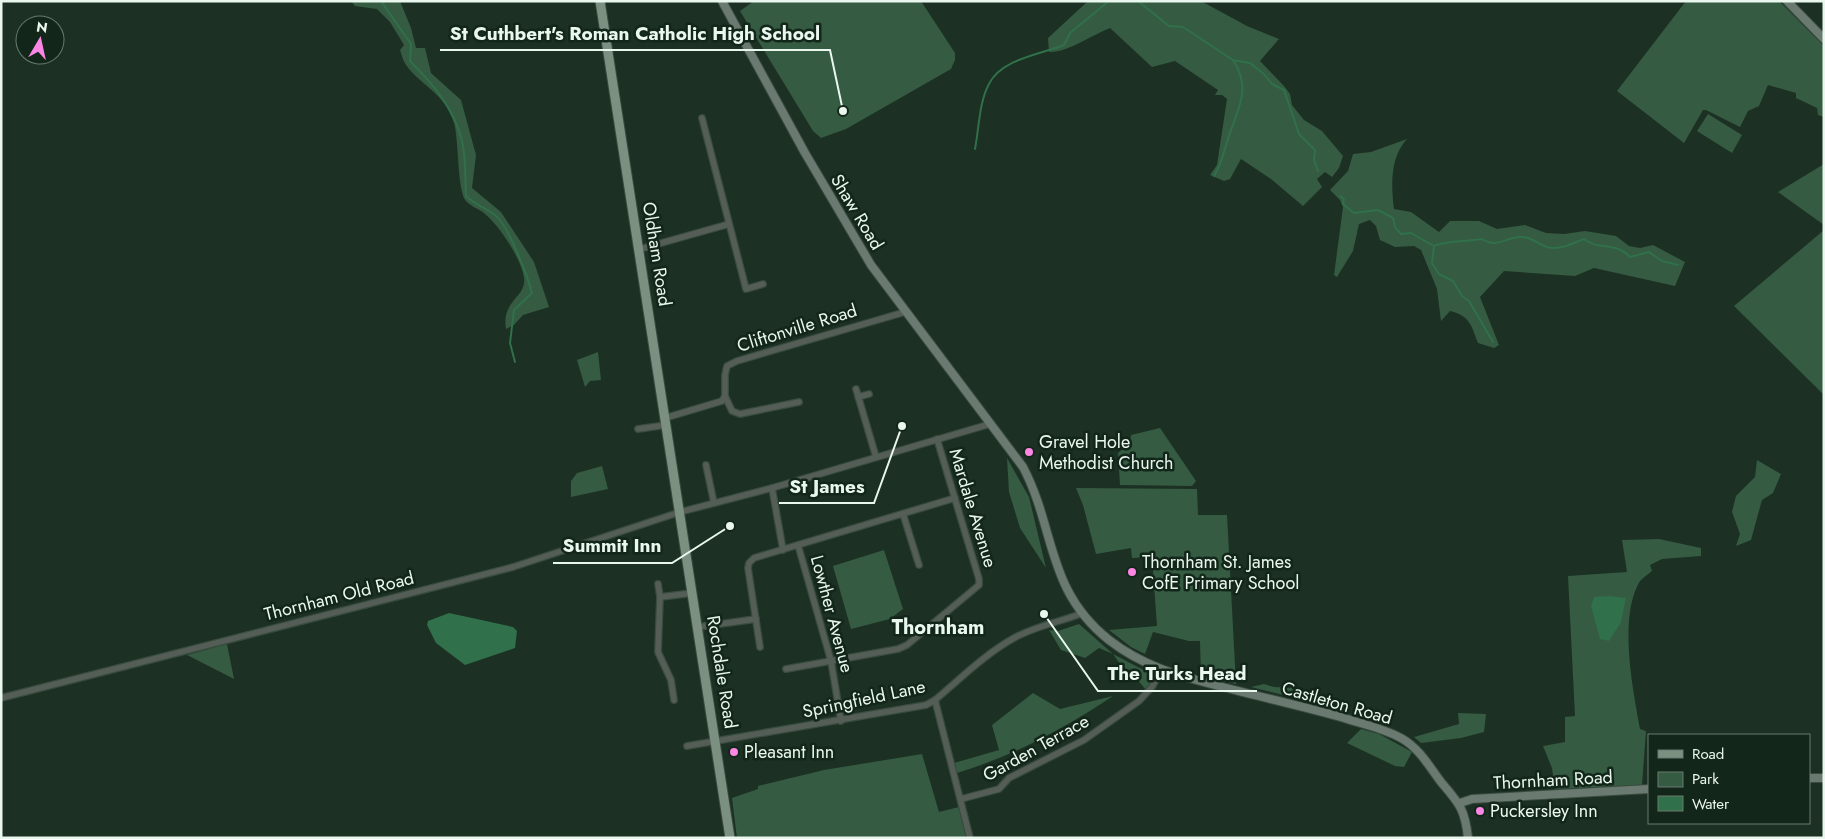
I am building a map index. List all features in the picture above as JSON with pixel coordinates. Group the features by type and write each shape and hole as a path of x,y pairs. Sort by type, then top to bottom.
{"main road":[{"name":"Oldham Road","path":"600,1 680,512"},
{"name":"Rochdale Road","path":"680,512 730,838"}],"street":[{"name":"Shaw Road","path":"722,1 842,218 871,265 990,424"},
{"path":"1787,1 1824,39"},
{"path":"702,118 746,289 763,284"},
{"path":"640,249 729,224"},
{"name":"Cliftonville Road","path":"725,396 727,366 737,361 905,312"},
{"path":"856,389 876,457"},
{"path":"858,397 869,394"},
{"path":"638,429 666,422 722,401 725,396"},
{"path":"725,396 732,410 740,414 799,402"},
{"name":"Thornham Old Road","path":"1,698 513,567 680,512 772,488 990,424"},
{"name":"Castleton Road","path":"990,424 1023,467 1034,488 1056,568 1068,594 1083,613 1114,644 1161,671 1322,712 1386,731 1415,748 1460,803"},
{"name":"Mardale Avenue","path":"831,661 898,649 907,645 979,584 937,439"},
{"path":"706,465 714,503"},
{"path":"772,488 783,550"},
{"path":"760,647 749,562 754,558 955,498"},
{"path":"903,514 919,565"},
{"name":"Lowther Avenue","path":"798,545 831,661 841,721"},
{"path":"658,584 661,612 657,638 658,652 670,680 674,700"},
{"path":"660,598 693,593"},
{"name":"Springfield Lane","path":"687,746 926,705 935,700 989,654 1014,637 1083,613"},
{"path":"698,627 756,618"},
{"path":"786,669 831,661"},
{"name":"Garden Terrace","path":"961,799 1000,789 1009,778 1084,740 1139,701 1152,687 1161,671"},
{"path":"935,700 970,838"},
{"path":"1810,778 1824,778"},
{"name":"Thornham Road","path":"1460,803 1472,799 1648,790"},
{"path":"1460,803 1466,818 1468,838"}],"green space":[{"path":"351,1 400,1 411,28 416,48 425,48 431,73 461,100 476,155 472,188 501,212 534,262 549,307 523,315 514,325 506,329 505,319 507,311 522,290 524,278 519,262 497,226 483,212 468,203 463,195 456,131 450,112 406,65 400,50 404,45 390,22 377,9 355,6"},
{"path":"754,1 921,1 955,53 955,60 951,69 846,129 821,138 813,131 740,11"},
{"path":"1088,1 1201,1 1247,26 1279,39 1260,61 1290,94 1292,105 1304,120 1322,131 1343,156 1339,168 1332,177 1325,172 1317,179 1322,187 1303,206 1271,179 1241,159 1230,179 1224,181 1210,175 1217,165 1227,99 1222,95 1215,95 1218,90 1175,61 1152,67 1110,28 1064,50 1049,52 1048,38"},
{"path":"1686,1 1779,1 1824,46 1824,117 1818,115 1817,108 1796,98 1796,93 1768,85 1759,106 1748,111 1740,127 1703,110 1684,143 1617,91"},
{"path":"1708,114 1742,135 1732,153 1697,131"},
{"path":"1407,139 1397,154 1393,172 1392,191 1394,209 1411,212 1439,232 1450,221 1479,221 1497,229 1525,225 1546,233 1564,234 1585,231 1616,236 1629,246 1640,248 1653,245 1685,262 1675,286 1594,268 1575,276 1504,271 1480,297 1499,345 1494,348 1478,343 1469,322 1457,313 1450,311 1441,321 1437,289 1421,250 1414,246 1395,247 1380,240 1376,226 1370,220 1359,224 1353,251 1337,277 1334,275 1343,207 1340,200 1330,190 1348,171 1353,154 1371,152"},
{"path":"1824,164 1824,225 1778,192"},
{"path":"1824,230 1824,395 1734,306"},
{"path":"598,352 601,380 590,381 585,387 577,360"},
{"path":"1160,428 1196,481 1192,486 1120,485 1118,453 1130,442 1131,435"},
{"path":"1007,458 1029,497 1046,568 1020,528 1009,492"},
{"path":"1757,460 1781,474 1773,493 1762,500 1751,540 1736,546 1740,534 1732,512 1736,496 1755,477"},
{"path":"602,466 608,489 571,497 571,481 577,473"},
{"path":"1076,488 1197,489 1198,515 1227,515 1236,684 1201,676 1200,641 1189,641 1153,632 1145,654 1131,647 1109,630 1157,626 1152,557 1132,558 1131,548 1096,554 1083,505"},
{"path":"1659,539 1701,548 1701,556 1662,559 1650,565 1652,571 1640,581 1633,596 1628,633 1629,654 1640,729 1646,731 1642,785 1555,789 1552,768 1543,746 1565,742 1565,717 1575,716 1568,576 1627,572 1622,540"},
{"path":"884,550 903,609 890,619 851,629 833,566"},
{"path":"1079,624 1113,654 1099,648 1085,658 1061,650 1049,630 1058,631"},
{"path":"227,644 234,679 187,655"},
{"path":"1113,654 1153,675 1153,681 1147,691 1136,678 1132,681"},
{"path":"1264,684 1274,687 1293,688 1336,708 1251,687"},
{"path":"1033,693 1060,709 1113,696 1076,720 1018,750 957,773 954,763 999,750 992,725"},
{"path":"1458,713 1486,714 1484,732 1461,738 1421,743 1414,737 1459,724"},
{"path":"1361,729 1379,734 1412,752 1404,767 1395,766 1347,743"},
{"path":"922,754 939,812 959,807 966,838 737,838 732,798 758,789 758,786 824,770"}],"water":[{"path":"1594,597 1626,598 1621,622 1609,641 1600,639 1591,606"},
{"path":"449,613 513,627 517,631 515,648 465,665 436,643 427,625 428,621"}],"waterway":[{"path":"381,1 411,44 410,61 442,97 454,118 462,141 465,161 466,196 500,220 511,239 526,275 532,293 514,310 510,343 515,362"},
{"path":"975,149 983,99 989,84 995,76 1012,63 1064,45 1070,33 1109,1"},
{"path":"1138,1 1169,26 1183,27 1233,60 1250,63 1264,74 1272,84 1284,90 1299,134 1315,150 1314,160 1318,171"},
{"path":"1214,176 1221,162 1242,98 1242,80 1233,60"},
{"path":"1340,196 1344,199 1343,204 1354,213 1378,210 1393,218 1395,227 1401,234 1411,233 1434,246 1432,263 1439,274 1453,281 1462,296 1469,301 1493,342"},
{"path":"1434,246 1482,239 1495,243 1522,237 1529,238 1547,247 1556,248 1584,239 1595,245 1619,249 1630,257 1649,252 1662,261 1678,265"}],"place":[{"name":"St Cuthbert's Roman Catholic High School","path":"843,111"},
{"name":"St James","path":"902,426"},
{"name":"Gravel Hole Methodist Church","path":"1029,452"},
{"name":"Summit Inn","path":"730,526"},
{"name":"Thornham St. James CofE Primary School","path":"1132,572"},
{"name":"The Turks Head","path":"1044,614"},
{"name":"Pleasant Inn","path":"734,752"},
{"name":"Puckersley Inn","path":"1480,811"}],"district":[{"name":"Thornham","path":"938,627"}]}
